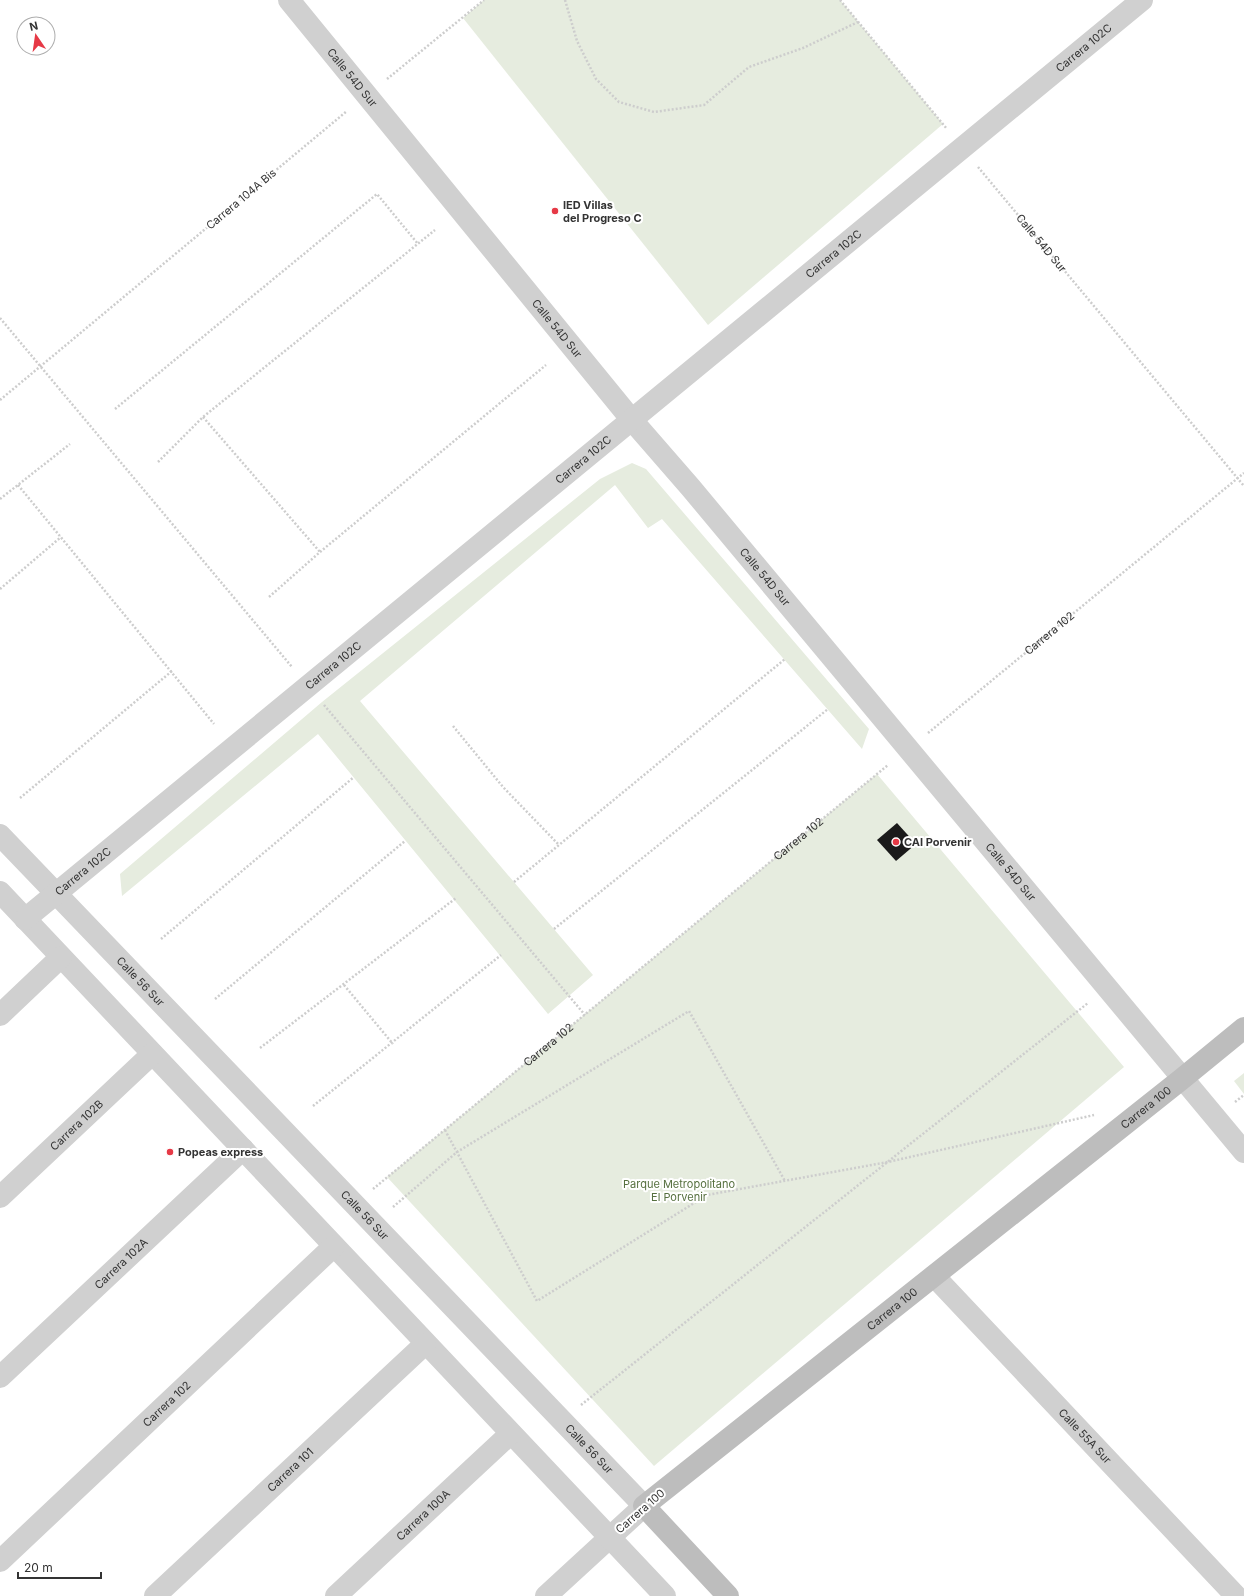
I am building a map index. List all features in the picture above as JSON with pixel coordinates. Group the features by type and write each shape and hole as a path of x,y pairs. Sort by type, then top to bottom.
{"street":[{"name":"Calle 54D Sur","path":"289,0 631,419 691,488 1244,1152"},
{"name":"Carrera 102C","path":"25,919 1142,0"},
{"name":"Calle 56 Sur","path":"0,836 55,895 562,1420 728,1596"},
{"path":"0,892 510,1434 665,1596"},
{"path":"0,1014 61,957"},
{"name":"Carrera 100","path":"546,1596 644,1506 1244,1028"},
{"name":"Carrera 102B","path":"0,1197 152,1054"},
{"name":"Carrera 102A","path":"0,1377 243,1150"},
{"name":"Carrera 102","path":"0,1561 334,1246"},
{"name":"Calle 55A Sur","path":"934,1276 1234,1591"},
{"name":"Carrera 101","path":"155,1596 425,1344"},
{"name":"Carrera 100A","path":"336,1596 510,1434"}],"path":[{"name":"Carrera 104A Bis","path":"0,400 366,95 484,0"},
{"path":"565,0 577,41 596,79 619,102 654,112 704,105 750,67 803,48 858,22"},
{"name":"Calle 54D Sur","path":"840,0 1244,486"},
{"path":"115,409 377,194 418,244"},
{"path":"158,462 203,417 435,230"},
{"path":"269,597 320,552 546,365"},
{"path":"203,417 320,552"},
{"path":"0,499 70,444"},
{"name":"Carrera 102","path":"354,1205 1244,473"},
{"path":"18,485 214,724"},
{"path":"0,589 61,537"},
{"path":"514,882 785,659"},
{"path":"20,798 172,671"},
{"path":"554,929 828,709"},
{"path":"453,726 503,787 559,845"},
{"path":"161,939 354,777"},
{"path":"216,999 405,841"},
{"path":"260,1048 456,898"},
{"path":"313,1106 393,1044 501,955"},
{"path":"344,985 393,1044"},
{"path":"562,1420 1108,988"},
{"path":"373,1224 457,1152 689,1011 786,1181"},
{"path":"446,1130 537,1301 706,1195 888,1162 1096,1114 1114,1133"}],"green space":[{"path":"484,0 840,0 943,124 708,325 463,18"},
{"path":"632,463 646,469 869,729 862,749 662,519 648,528 615,485 360,701 593,975 548,1014 318,734 122,896 120,874 322,702 600,479"},
{"name":"Parque Metropolitano El Porvenir","path":"877,774 1124,1067 654,1466 387,1177"},
{"path":"1244,1073 1244,1094 1234,1081"}],"building":[{"name":"CAI Porvenir","path":"897,823 916,844 896,861 877,840"}],"place":[{"name":"IED Villas del Progreso C","path":"555,211"},
{"name":"CAI Porvenir","path":"896,842"},
{"name":"Popeas express","path":"170,1152"}]}
